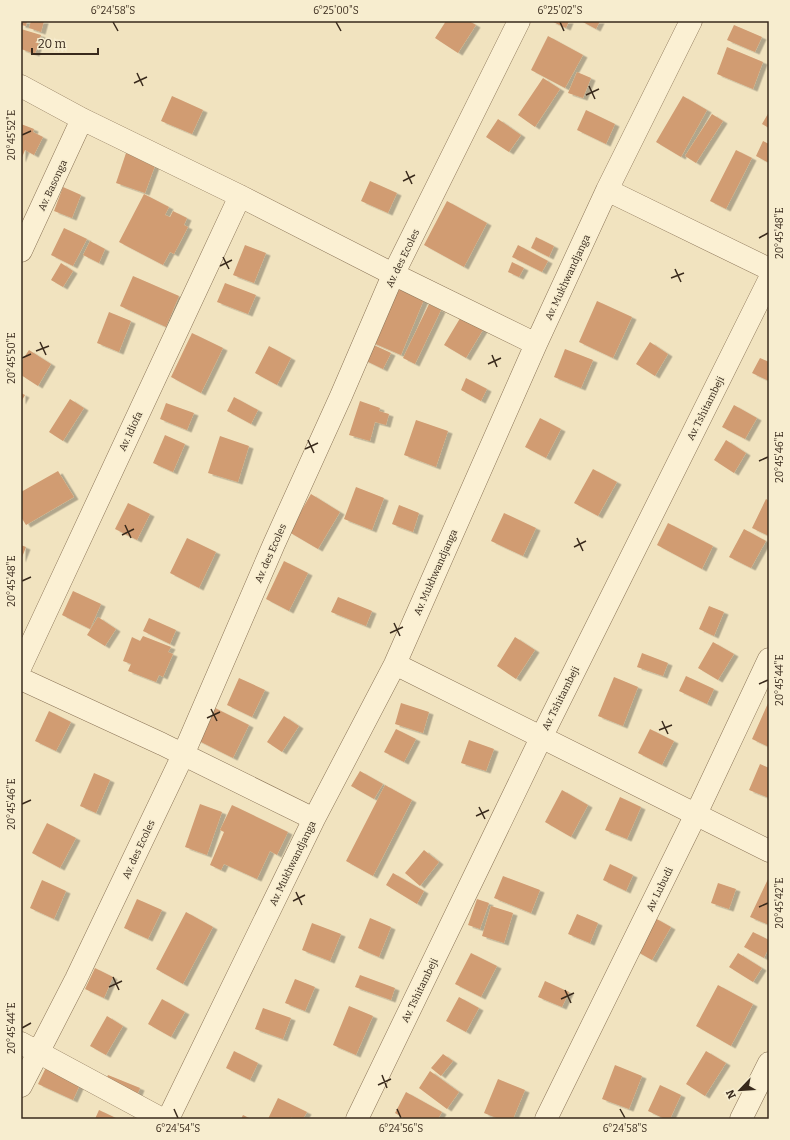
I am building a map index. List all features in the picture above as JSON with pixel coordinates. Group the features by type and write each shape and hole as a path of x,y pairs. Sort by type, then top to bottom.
{"street":[{"name":"Av. des Ecoles","path":"21,1086 30,1048 76,979 183,755 270,551 341,396 393,274 518,21"},
{"name":"Av. Mukhwandjanga","path":"168,1119 314,819 395,664 536,344 607,190 691,21"},
{"path":"21,86 82,119 536,344"},
{"name":"Av. Basonga","path":"21,251 82,119"},
{"path":"607,190 769,269"},
{"name":"Av. Idiofa","path":"21,666 240,196"},
{"name":"Av. Tshitambeji","path":"356,1119 541,738 769,280"},
{"name":"Av. Lubudi","path":"546,1119 696,814 769,659"},
{"path":"395,664 769,851"},
{"path":"21,679 183,755 314,819"},
{"path":"30,1048 162,1119"},
{"path":"741,1119 769,1062"}],"building":[{"path":"21,21 27,21 26,26 21,25"},
{"path":"31,21 44,21 41,32 29,28"},
{"path":"446,21 469,21 476,25 458,53 435,38"},
{"path":"551,21 569,21 566,28"},
{"path":"581,21 600,21 596,29"},
{"path":"734,25 762,37 755,52 727,40"},
{"path":"21,29 41,35 35,54 21,49"},
{"path":"548,36 583,55 565,88 531,70"},
{"path":"727,47 763,62 753,89 717,74"},
{"path":"577,72 591,78 583,98 568,93"},
{"path":"543,78 560,89 535,127 518,115"},
{"path":"172,96 203,110 192,134 161,121"},
{"path":"683,96 707,110 681,157 656,142"},
{"path":"586,110 615,124 606,144 577,130"},
{"path":"769,112 769,128 762,124"},
{"path":"712,114 723,121 696,163 685,156"},
{"path":"498,119 521,135 509,152 486,137"},
{"path":"21,124 34,129 33,132 43,137 34,155 25,150 21,160"},
{"path":"763,141 769,144 769,163 756,156"},
{"path":"736,150 752,158 726,209 710,201"},
{"path":"126,153 156,163 145,193 116,183"},
{"path":"370,181 397,193 388,213 361,201"},
{"path":"63,187 81,195 72,218 54,211"},
{"path":"144,194 169,207 165,215 170,217 173,211 187,218 184,225 188,227 174,254 170,252 163,265 119,242"},
{"path":"447,201 487,223 464,267 424,245"},
{"path":"64,228 87,239 73,266 51,255"},
{"path":"536,237 554,246 549,257 531,248"},
{"path":"90,241 105,249 99,263 83,255"},
{"path":"245,245 266,253 254,283 233,275"},
{"path":"518,245 548,261 542,272 512,257"},
{"path":"512,262 524,268 519,277 508,272"},
{"path":"61,263 73,271 63,287 51,280"},
{"path":"133,276 179,296 166,327 120,306"},
{"path":"225,283 256,295 248,314 217,302"},
{"path":"395,284 425,297 401,355 371,342"},
{"path":"597,301 632,317 613,358 579,342"},
{"path":"429,304 441,310 415,364 403,358"},
{"path":"109,312 131,321 119,352 97,343"},
{"path":"462,315 484,328 466,358 444,345"},
{"path":"192,333 223,348 201,393 171,377"},
{"path":"365,341 391,353 383,369 358,357"},
{"path":"650,342 668,354 655,376 636,364"},
{"path":"269,346 291,358 277,385 255,373"},
{"path":"565,349 593,360 581,388 554,377"},
{"path":"29,350 51,364 38,386 21,375 21,362"},
{"path":"760,358 769,362 769,381 752,373"},
{"path":"466,378 487,389 481,401 461,390"},
{"path":"21,393 25,395 21,402"},
{"path":"234,397 258,410 251,424 227,411"},
{"path":"70,399 84,408 63,441 49,432"},
{"path":"360,401 380,408 379,411 389,414 386,425 375,422 370,441 349,435"},
{"path":"166,403 194,413 187,430 160,419"},
{"path":"734,405 757,418 745,439 722,427"},
{"path":"540,418 561,429 546,458 525,447"},
{"path":"416,420 448,431 436,467 404,455"},
{"path":"165,435 185,444 173,472 153,463"},
{"path":"220,436 249,446 238,482 208,473"},
{"path":"726,440 746,453 734,473 714,460"},
{"path":"593,469 617,482 598,516 574,503"},
{"path":"58,471 74,497 26,525 21,517 21,492"},
{"path":"356,487 384,498 372,530 344,519"},
{"path":"311,494 340,512 318,549 289,532"},
{"path":"766,499 769,501 769,536 752,528"},
{"path":"128,503 150,514 137,540 115,529"},
{"path":"399,505 419,513 413,532 392,524"},
{"path":"504,513 536,528 523,556 491,541"},
{"path":"668,523 713,546 702,569 657,545"},
{"path":"744,529 766,541 751,568 729,557"},
{"path":"187,538 216,552 199,588 170,573"},
{"path":"21,545 26,547 21,560"},
{"path":"284,561 308,573 289,611 266,599"},
{"path":"73,591 101,604 90,629 62,615"},
{"path":"338,597 372,611 366,626 331,612"},
{"path":"709,606 724,612 714,636 699,629"},
{"path":"98,617 116,629 105,646 87,635"},
{"path":"149,618 176,630 170,644 143,631"},
{"path":"143,636 171,647 168,652 173,654 163,677 159,675 156,682 128,671 131,664 123,661 132,637 140,641"},
{"path":"515,637 535,650 516,679 497,666"},
{"path":"713,642 734,654 718,680 698,668"},
{"path":"642,653 668,663 663,676 637,667"},
{"path":"686,676 714,689 707,704 679,691"},
{"path":"614,677 638,687 623,726 598,716"},
{"path":"239,678 265,690 252,717 227,705"},
{"path":"769,701 769,747 752,739"},
{"path":"401,703 429,712 423,733 395,724"},
{"path":"209,705 249,725 233,758 193,738"},
{"path":"49,711 71,722 56,751 35,741"},
{"path":"284,716 299,726 282,752 267,742"},
{"path":"396,729 416,739 404,762 384,752"},
{"path":"650,729 674,741 662,765 638,753"},
{"path":"469,740 494,749 486,771 461,763"},
{"path":"760,764 769,768 769,798 749,790"},
{"path":"360,771 383,784 374,799 351,786"},
{"path":"94,773 110,780 96,813 80,806"},
{"path":"385,785 412,800 373,876 346,861"},
{"path":"562,790 588,805 571,837 545,822"},
{"path":"620,797 641,807 627,839 605,830"},
{"path":"200,804 222,812 207,855 185,847"},
{"path":"232,805 288,832 277,855 270,851 257,879 224,864 221,870 210,865 224,832 220,830"},
{"path":"47,823 76,838 60,868 32,853"},
{"path":"424,850 439,862 420,886 405,873"},
{"path":"610,864 633,875 626,891 603,880"},
{"path":"393,873 424,891 417,904 386,885"},
{"path":"503,876 540,890 531,913 494,898"},
{"path":"769,877 769,925 750,917"},
{"path":"42,880 66,891 54,919 30,908"},
{"path":"718,883 736,889 729,909 711,903"},
{"path":"137,899 162,910 148,939 124,928"},
{"path":"477,899 489,903 480,929 468,925"},
{"path":"491,906 513,913 504,943 482,936"},
{"path":"186,912 213,927 183,984 156,969"},
{"path":"577,914 598,923 590,943 568,934"},
{"path":"370,918 391,927 379,957 358,948"},
{"path":"655,918 671,927 652,960 636,951"},
{"path":"312,923 341,934 330,961 302,950"},
{"path":"753,932 769,940 769,947 764,958 744,947"},
{"path":"471,953 497,966 481,997 455,984"},
{"path":"738,953 762,968 753,982 729,967"},
{"path":"95,968 113,977 104,998 85,989"},
{"path":"360,975 395,988 391,1000 355,987"},
{"path":"295,979 315,987 305,1011 285,1003"},
{"path":"545,981 569,992 562,1007 538,997"},
{"path":"718,985 753,1004 731,1046 696,1026"},
{"path":"459,997 479,1008 466,1032 446,1021"},
{"path":"162,999 185,1012 171,1037 148,1024"},
{"path":"349,1006 373,1016 356,1055 333,1045"},
{"path":"263,1008 291,1018 283,1039 255,1029"},
{"path":"107,1016 123,1026 106,1055 90,1046"},
{"path":"234,1051 258,1063 250,1080 226,1068"},
{"path":"706,1051 726,1063 705,1096 686,1084"},
{"path":"53,1053 87,1069 73,1100 38,1084"},
{"path":"443,1054 453,1061 441,1076 431,1068"},
{"path":"615,1065 642,1076 629,1109 602,1099"},
{"path":"430,1071 459,1092 447,1109 419,1088"},
{"path":"108,1075 140,1088 134,1103 102,1090"},
{"path":"498,1079 525,1090 513,1119 499,1119 484,1113"},
{"path":"660,1085 681,1095 670,1119 665,1119 648,1111"},
{"path":"406,1092 442,1112 438,1119 405,1119 395,1113"},
{"path":"278,1098 307,1112 303,1119 295,1119 291,1117 291,1119 268,1119"},
{"path":"99,1110 118,1119 95,1119"},
{"path":"243,1115 251,1119 241,1119"}]}
